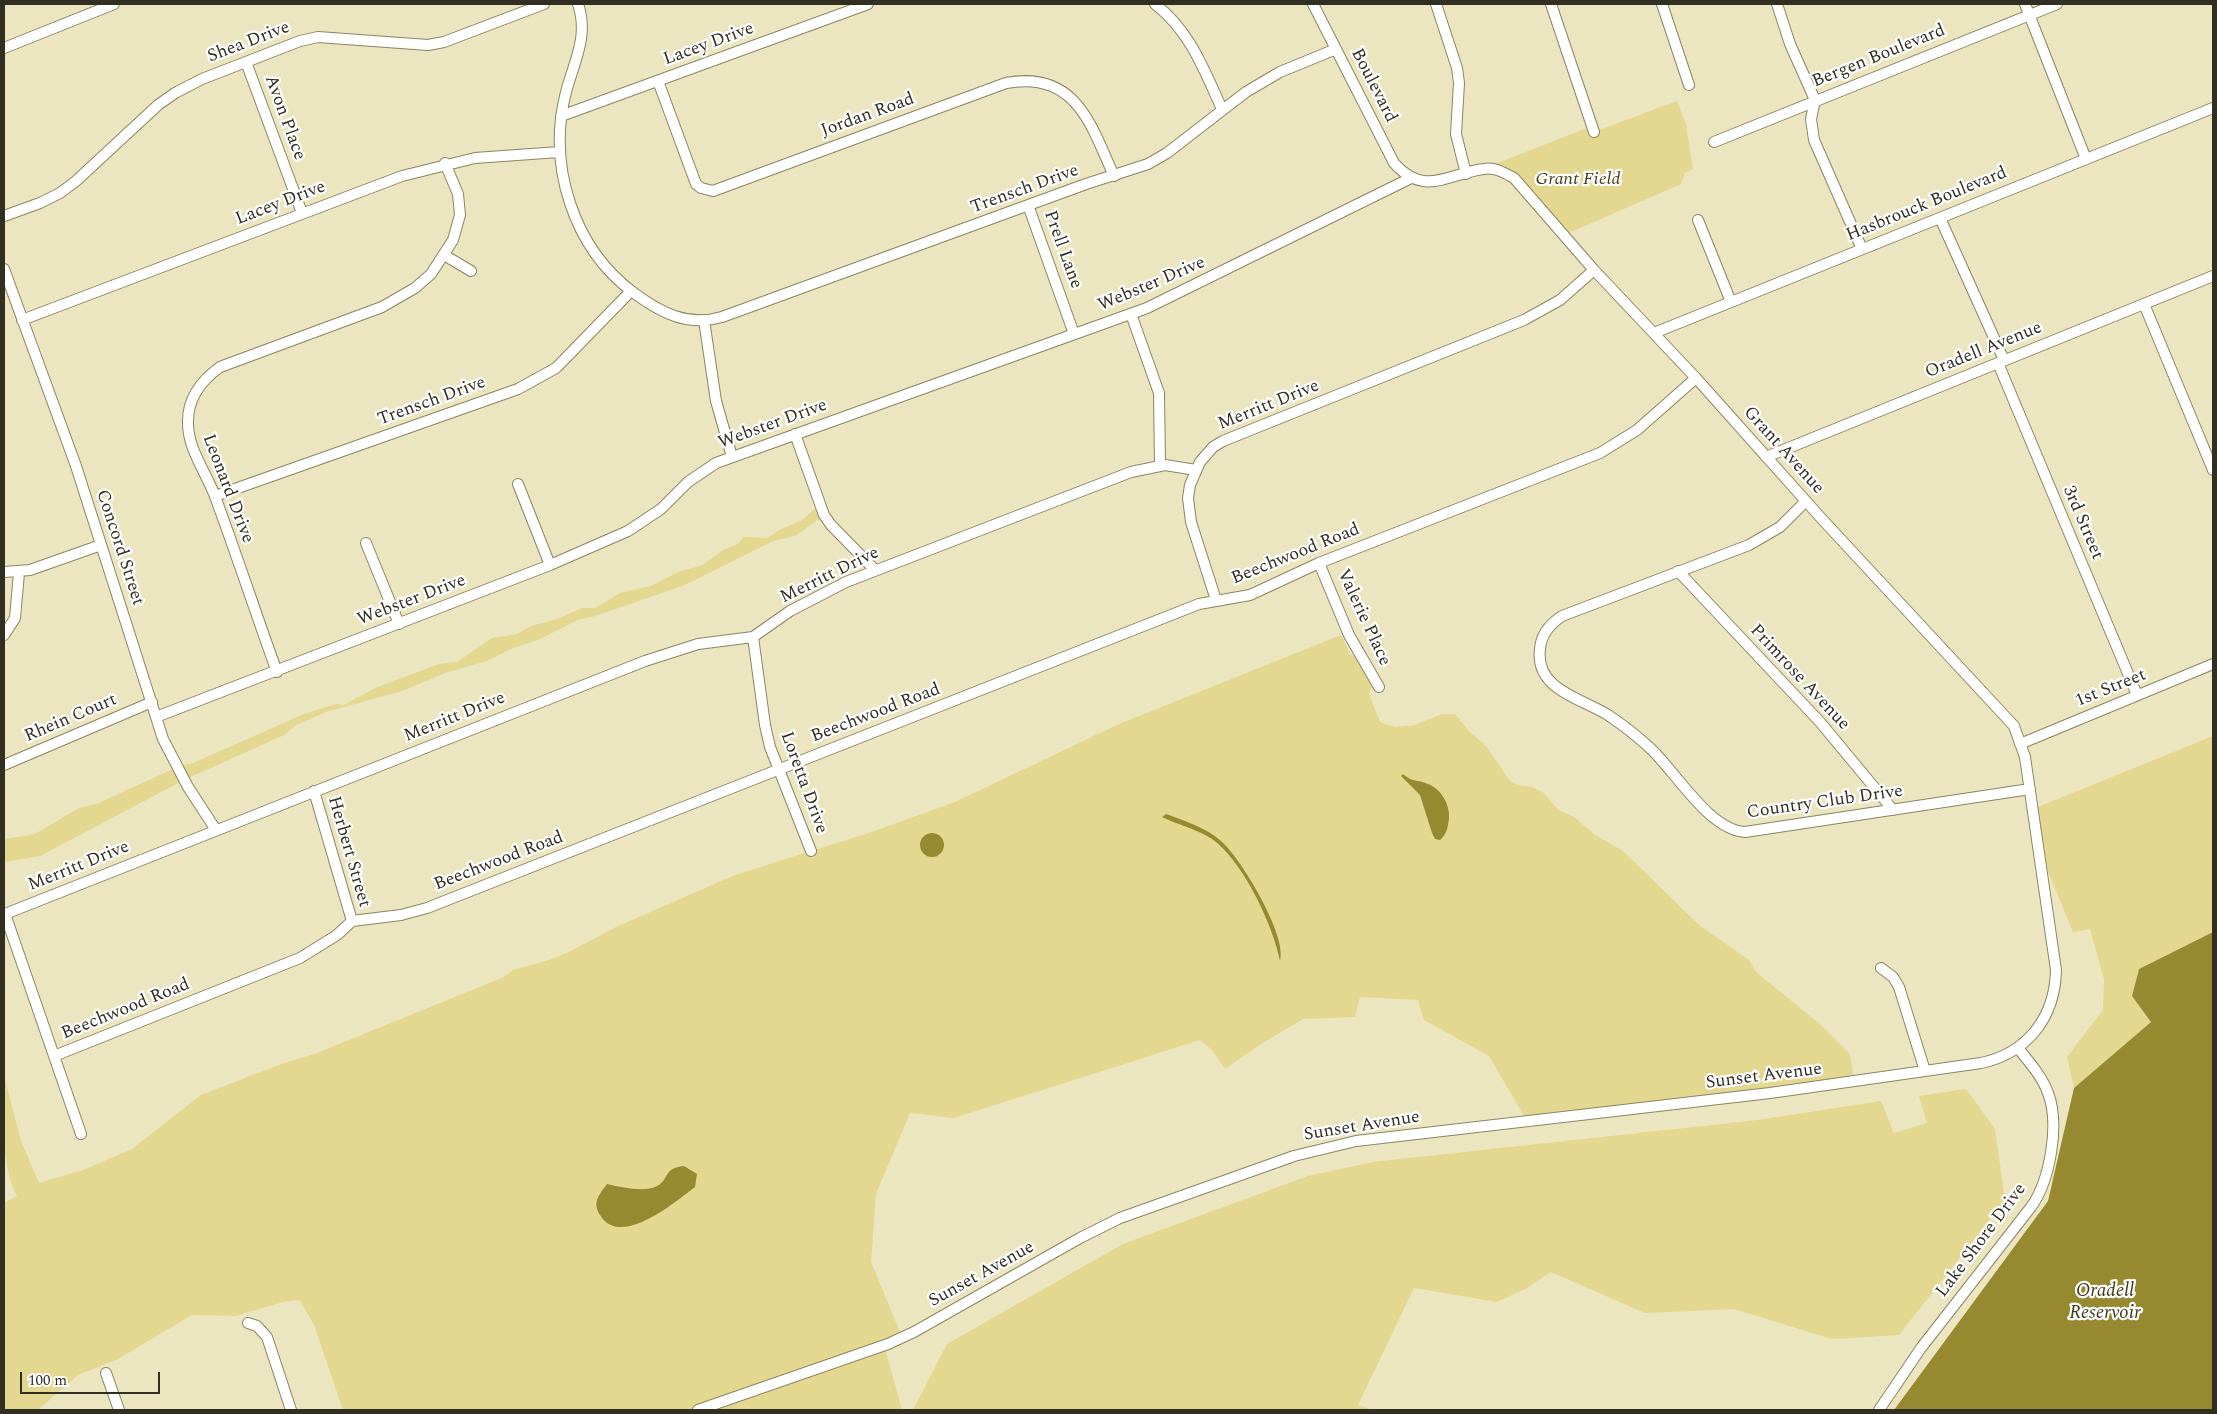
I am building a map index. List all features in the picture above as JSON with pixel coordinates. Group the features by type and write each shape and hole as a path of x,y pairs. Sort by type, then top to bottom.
{"street":[{"path":"4,48 114,4"},
{"name":"Shea Drive","path":"4,216 40,203 71,185 158,105 175,93 300,40 333,37 412,46 436,44 544,4"},
{"name":"Trensch Drive","path":"578,4 582,23 582,38 561,116 559,152 565,189 583,234 609,270 631,291 664,313 678,318 704,320 722,317 1028,205 1148,164 1167,153 1222,109 1280,72 1336,49"},
{"name":"Lacey Drive","path":"561,116 868,4"},
{"path":"1155,4 1168,14 1186,35 1222,109"},
{"name":"Boulevard","path":"1314,4 1394,163 1411,178"},
{"path":"1436,4 1457,68 1459,83 1456,134 1466,174"},
{"path":"1551,4 1594,132"},
{"path":"1662,4 1688,85"},
{"path":"2025,4 2086,159"},
{"name":"Bergen Boulevard","path":"1714,142 2057,4"},
{"path":"1779,5 1790,44 1815,100 1811,119 1814,140 1862,249"},
{"name":"Avon Place","path":"246,62 302,213"},
{"name":"Jordan Road","path":"658,81 696,184 707,191 713,191 1006,83 1018,81 1032,81 1054,87 1076,102 1088,117 1114,176"},
{"name":"Hasbrouck Boulevard","path":"1654,333 2213,108"},
{"name":"Lacey Drive","path":"22,320 402,176 445,163 506,154 559,152"},
{"name":"Leonard Drive","path":"277,672 215,496 191,444 188,431 190,405 198,388 210,373 230,362 382,307 399,298 431,274 453,240 460,215 458,194 445,163"},
{"name":"Grant Avenue","path":"1411,178 1426,182 1436,182 1485,168 1494,169 1514,178 1594,270 1696,378 1806,501 2014,726 2025,756 2041,854 2056,984 2051,1005 2042,1023 2018,1048"},
{"name":"Webster Drive","path":"156,717 277,672 550,565 628,531 645,521 701,472 732,457 1131,314 1185,291 1411,178"},
{"name":"Prell Lane","path":"1028,205 1074,334"},
{"name":"3rd Street","path":"1940,218 2137,695"},
{"path":"1698,220 1731,302"},
{"path":"444,255 471,272"},
{"name":"Concord Street","path":"4,269 76,466 156,717 174,761 216,830"},
{"name":"Merritt Drive","path":"54,1056 5,914 644,660 698,644 753,637 817,596 875,570 1131,472 1160,466 1196,470 1204,456 1223,440 1524,320 1560,300 1594,270"},
{"name":"Oradell Avenue","path":"1766,456 2213,276"},
{"name":"Trensch Drive","path":"215,496 518,389 535,381 556,368 631,291"},
{"path":"2144,304 2213,470"},
{"path":"1131,314 1159,393 1160,466"},
{"path":"704,320 716,401 732,457"},
{"name":"Beechwood Road","path":"54,1056 300,958 324,944 352,921 401,915 427,908 1199,604 1250,595 1320,563 1600,453 1637,430 1696,378"},
{"path":"795,434 824,515 831,525 875,570"},
{"path":"1196,470 1190,485 1188,510 1216,600"},
{"path":"518,484 550,565"},
{"name":"Country Club Drive","path":"1806,501 1780,527 1749,545 1562,616 1554,621 1543,636 1539,655 1544,674 1550,682 1564,693 1587,703 1628,729 1660,757 1716,820 1732,830 1745,832 2030,789"},
{"path":"366,543 399,624"},
{"path":"4,572 19,572 100,545"},
{"name":"Valerie Place","path":"1320,563 1349,636 1378,687"},
{"name":"Primrose Avenue","path":"1678,571 1820,722 1893,810"},
{"path":"4,634 15,618 19,572"},
{"name":"Loretta Drive","path":"753,637 765,725 778,770 811,851"},
{"name":"1st Street","path":"2020,744 2213,664"},
{"name":"Rhein Court","path":"4,765 152,702"},
{"name":"Herbert Street","path":"314,791 352,921"},
{"path":"1882,968 1893,977 1899,987 1925,1071"},
{"name":"Sunset Avenue","path":"698,1410 869,1351 914,1332 1080,1238 1127,1215 1324,1147 1356,1141 1770,1093 1925,1071 1993,1060 2018,1048"},
{"name":"Lake Shore Drive","path":"1878,1410 1921,1348 2031,1208 2042,1188 2046,1176 2053,1126 2052,1103 2042,1080 2018,1048"},
{"path":"54,1056 81,1134"},
{"path":"248,1322 257,1326 267,1337 291,1410"},
{"path":"106,1373 119,1410"}],"green space":[{"name":"Grant Field","path":"1677,101 1686,125 1693,169 1685,173 1681,184 1564,235 1521,185 1485,168 1592,126 1594,132"},
{"path":"819,505 827,519 820,518 797,535 771,542 685,585 578,620 540,639 511,649 487,661 445,673 402,691 326,712 296,725 284,735 184,780 40,856 4,862 4,839 35,834 79,808 99,803 177,767 193,763 304,714 336,704 344,705 375,688 439,664 457,662 492,638 517,634 531,626 557,619 582,608 595,608 620,593 651,586 678,572 703,565 723,550 738,544 743,537 767,538 781,529 801,521"},
{"path":"1341,635 1350,654 1364,662 1374,680 1369,694 1380,722 1395,727 1415,725 1442,714 1455,714 1469,731 1486,746 1510,781 1517,785 1532,787 1544,793 1557,809 1574,817 1595,835 1623,851 1699,925 1749,960 1756,972 1821,1025 1850,1054 1854,1081 1527,1121 1489,1056 1424,1020 1418,1000 1360,997 1355,1017 1303,1019 1261,1044 1225,1069 1212,1050 1200,1040 954,1118 910,1113 876,1194 871,1262 902,1337 888,1344 886,1352 902,1410 343,1410 314,1325 300,1300 283,1302 235,1316 192,1315 118,1359 78,1375 38,1410 4,1410 4,1203 17,1196 5,1154 4,1076 21,1141 39,1183 83,1170 132,1149 201,1095 284,1063 317,1053 504,977 513,970 569,952 616,927 735,875 869,833 955,802 1119,724"},
{"path":"2213,736 2213,932 2139,969 2132,996 2152,1021 2074,1088 2067,1057 2103,1010 2104,979 2090,929 2073,932 2041,854 2033,809"},
{"path":"1966,1089 1995,1129 2005,1200 1899,1335 1832,1339 1734,1309 1645,1313 1551,1272 1525,1289 1497,1302 1414,1288 1358,1405 1373,1410 913,1410 947,1344 1123,1244 1308,1176 1373,1162 1758,1120 1881,1101 1894,1133 1927,1123 1919,1096"}],"water":[{"path":"1403,774 1412,780 1433,786 1444,798 1448,807 1449,818 1447,830 1440,840 1435,839 1432,833 1420,795 1401,776"},
{"path":"1166,814 1208,832 1221,841 1229,850 1250,879 1270,916 1281,949 1280,961 1264,912 1235,862 1212,839 1200,832 1162,817"},
{"path":"932,833 940,837 944,845 940,853 932,857 924,853 920,845 924,837"},
{"name":"Oradell Reservoir","path":"2213,932 2213,1410 1894,1410 2048,1201 2074,1088 2151,1022 2132,996 2139,969"},
{"path":"684,1166 697,1174 695,1187 648,1219 634,1225 620,1227 609,1224 600,1215 597,1202 599,1195 607,1184 632,1189 652,1188 661,1183 670,1171"}]}
